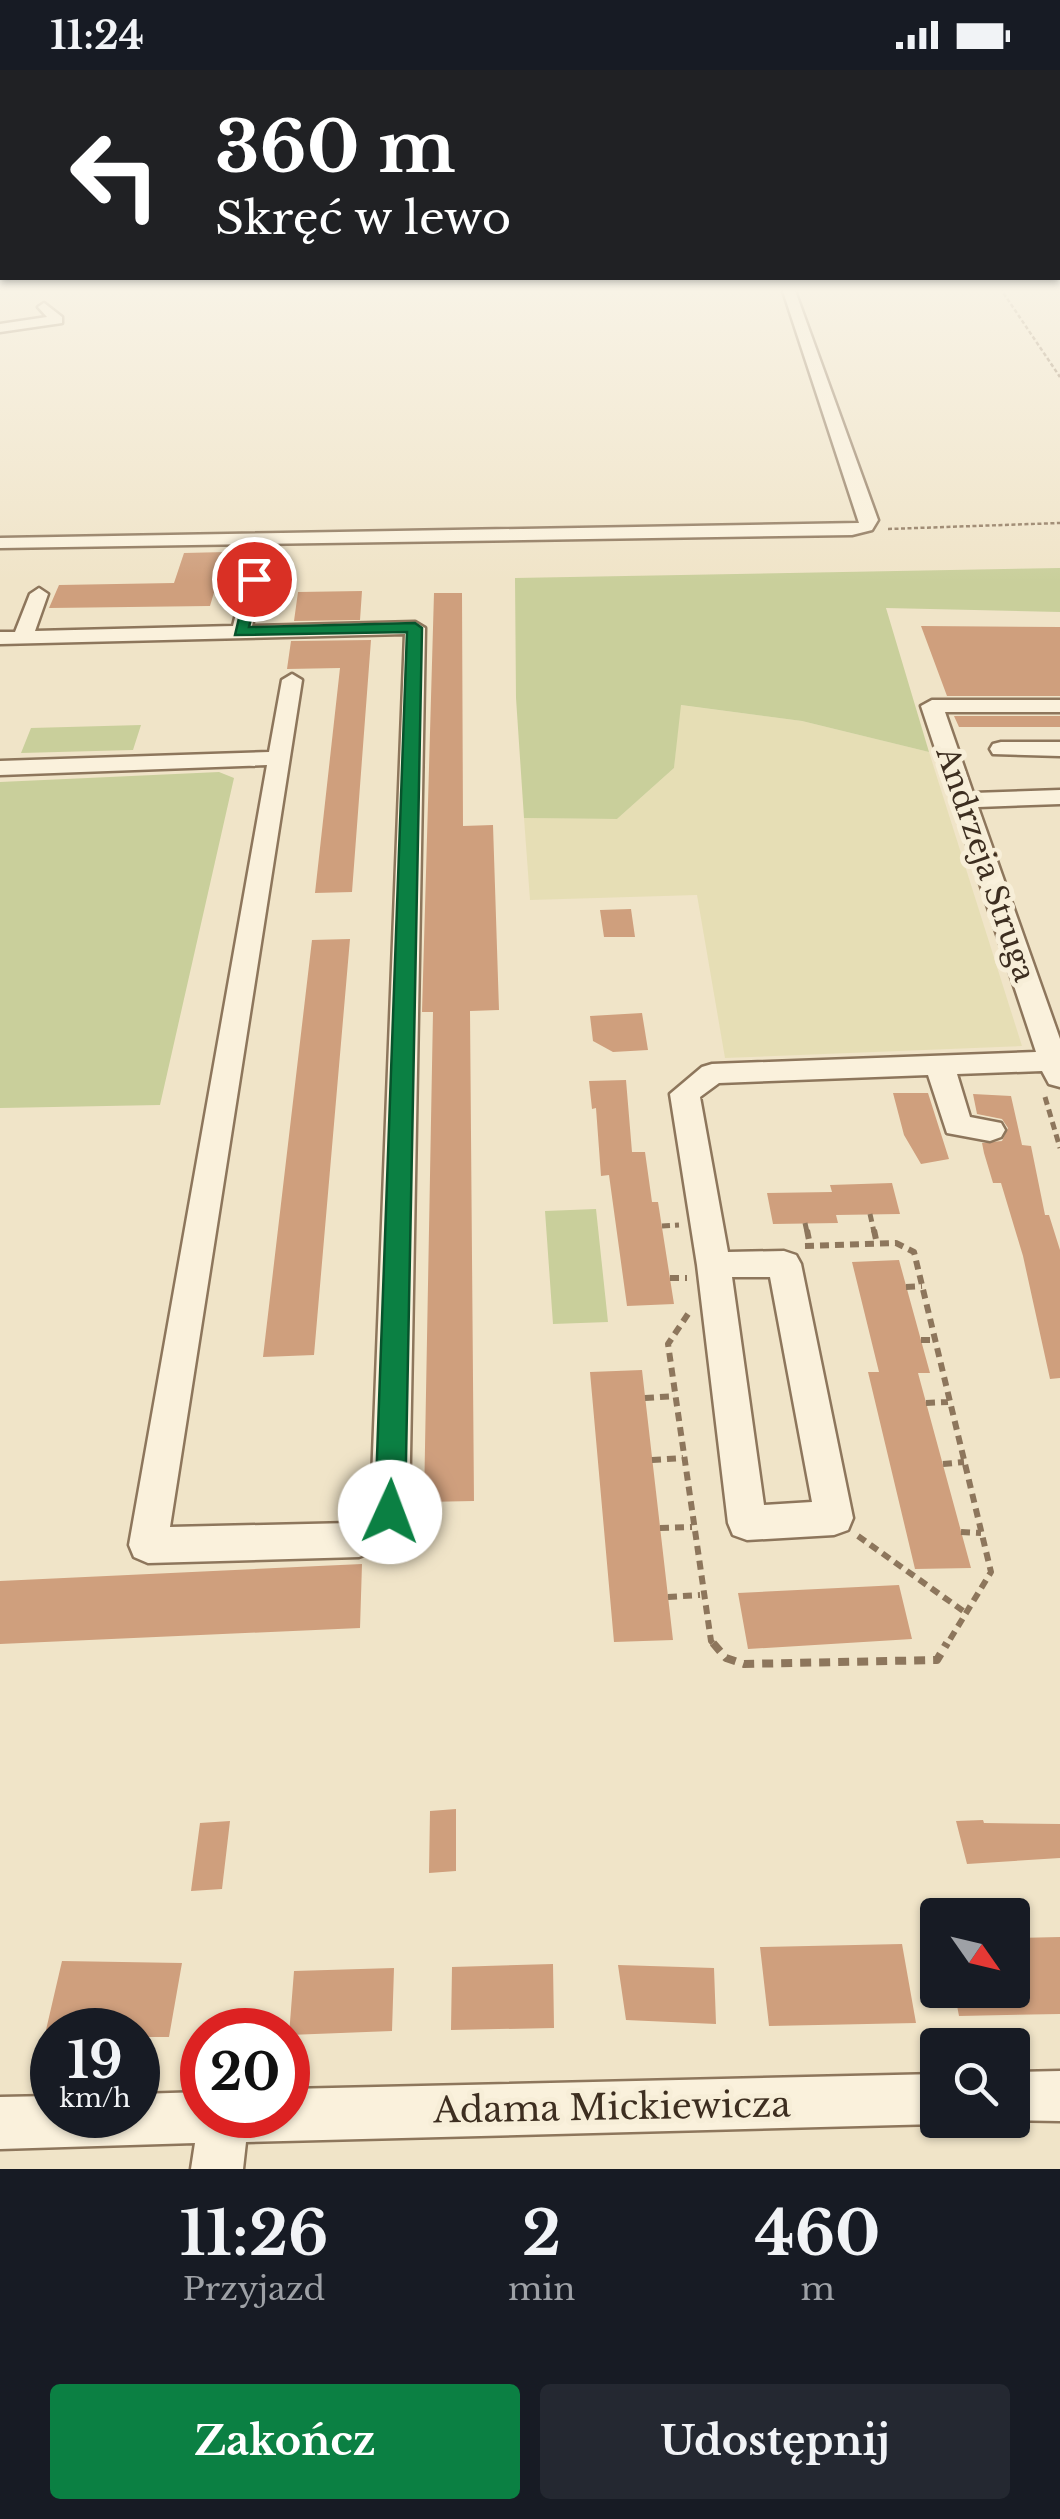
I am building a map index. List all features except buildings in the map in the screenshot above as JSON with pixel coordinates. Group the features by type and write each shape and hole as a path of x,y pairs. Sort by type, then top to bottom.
{"street":[{"path":"0,543 852,530 866,526 869,520 822,386"},
{"path":"241,632 260,552"},
{"path":"11,638 39,594"},
{"path":"11,638 415,628 390,1512 359,1540 148,1545 292,680"},
{"name":"Andrzeja Struga","path":"1056,1070 932,706 1060,706"},
{"path":"1002,749 1060,749"},
{"path":"0,768 279,758"},
{"path":"964,800 1060,797"},
{"path":"938,1064 958,1126 990,1130"},
{"path":"714,1265 784,1264 834,1518 747,1523 714,1265 685,1094 707,1074 938,1064 1056,1070"},
{"path":"1030,2097 1060,2096"},
{"name":"Adama Mickiewicza","path":"310,2114 920,2099"},
{"name":"Adama Mickiewicza","path":"0,2122 180,2117"},
{"path":"217,2169 221,2138"}],"path":[{"path":"852,530 1060,523"},
{"path":"870,1214 877,1244"},
{"path":"805,1223 810,1246"},
{"path":"662,1226 685,1226"},
{"path":"906,1287 922,1286"},
{"path":"921,1340 935,1340"},
{"path":"645,1398 675,1396"},
{"path":"926,1402 950,1402"},
{"path":"652,1460 683,1458"},
{"path":"942,1464 964,1462"},
{"path":"834,1518 966,1613"},
{"path":"660,1528 692,1526"},
{"path":"961,1532 981,1533"},
{"path":"668,1598 702,1594"}],"shaded area":[{"path":"680,705 802,721 929,752 1022,1046 725,1058 697,895 530,900 524,818 617,819 674,768"}],"green space":[{"path":"1060,568 1060,612 886,608 929,752 802,721 681,705 674,768 617,819 524,818 516,698 515,578"},
{"path":"141,725 133,750 21,753 31,728"},
{"path":"219,772 234,778 160,1105 0,1108 0,782"},
{"path":"596,1209 608,1322 553,1324 545,1211"}],"route":[{"path":"254,579 241,632 415,628 390,1512"}]}
